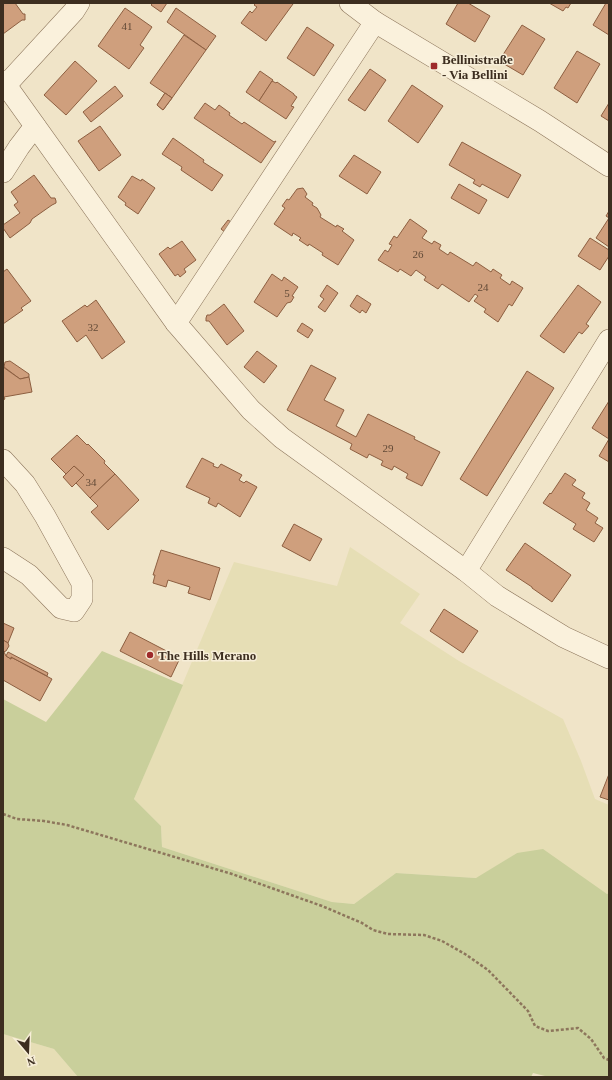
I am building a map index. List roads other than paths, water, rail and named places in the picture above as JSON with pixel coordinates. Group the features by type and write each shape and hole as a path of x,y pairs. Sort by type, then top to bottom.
{"street":[{"path":"79,3 74,11 5,83 176,323 251,410 282,438 466,570 497,596 564,637 609,658"},
{"path":"350,3 375,22 540,121 609,166"},
{"path":"176,323 375,22"},
{"path":"3,172 19,146 35,126"},
{"path":"466,570 609,340"},
{"path":"3,460 25,484 45,516 82,583 82,599 74,611 61,608 29,575 3,558"}],"place":[{"name":"Bellinistraße - Via Bellini","path":"434,66"},
{"name":"The Hills Merano","path":"150,655"}]}
